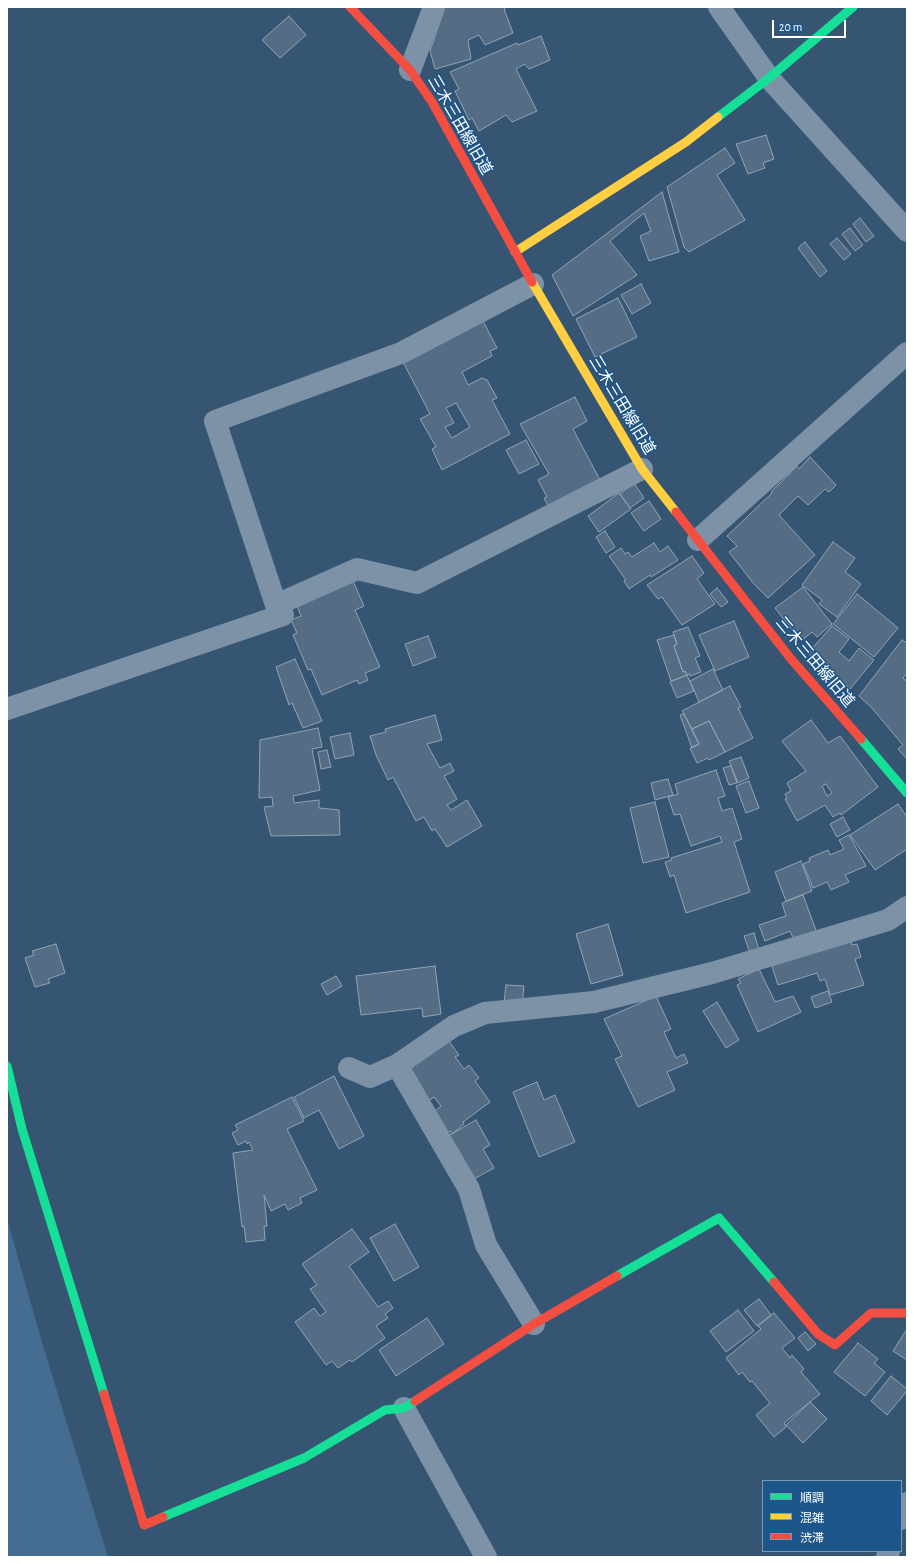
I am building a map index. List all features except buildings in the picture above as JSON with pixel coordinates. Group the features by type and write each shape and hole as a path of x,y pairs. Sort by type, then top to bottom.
{"street":[{"name":"三木三田線旧道","path":"350,7 410,70 432,102 533,284 642,469 791,659 907,793"},
{"path":"410,70 434,7"},
{"path":"719,7 769,78 907,232"},
{"path":"515,252 686,142 769,78 853,7"},
{"path":"7,709 283,615 276,605 215,421 401,353 533,284"},
{"path":"698,540 907,353"},
{"path":"276,605 357,569 417,583 642,469"},
{"path":"350,1068 370,1077 397,1065 454,1026 485,1013 594,1002 712,973 888,920 907,907"},
{"path":"397,1065 469,1189 486,1245 534,1324"},
{"path":"7,1066 22,1129 144,1525 304,1458 385,1410 404,1408 534,1324 719,1218 818,1334 835,1345 871,1312 907,1313"},
{"path":"404,1408 486,1557"},
{"path":"902,1516 907,1503"}],"water":[{"path":"7,1219 41,1339 108,1557 7,1557"}],"traffic: fast":[{"path":"718,117 769,78 853,7"},
{"path":"861,739 907,793"},
{"path":"7,1066 22,1129 104,1394"},
{"path":"617,1276 719,1218 774,1282"},
{"path":"163,1517 304,1458 385,1410 404,1408 415,1401"}],"traffic: slow":[{"path":"515,252 686,142 718,117"},
{"path":"532,282 642,469 676,512"}],"traffic: jam":[{"path":"350,7 410,70 432,102 532,282"},
{"path":"676,512 791,659 861,739"},
{"path":"415,1401 534,1324 617,1276"},
{"path":"774,1282 818,1334 835,1345 871,1313 907,1313"},
{"path":"104,1394 144,1525 163,1517"}]}
